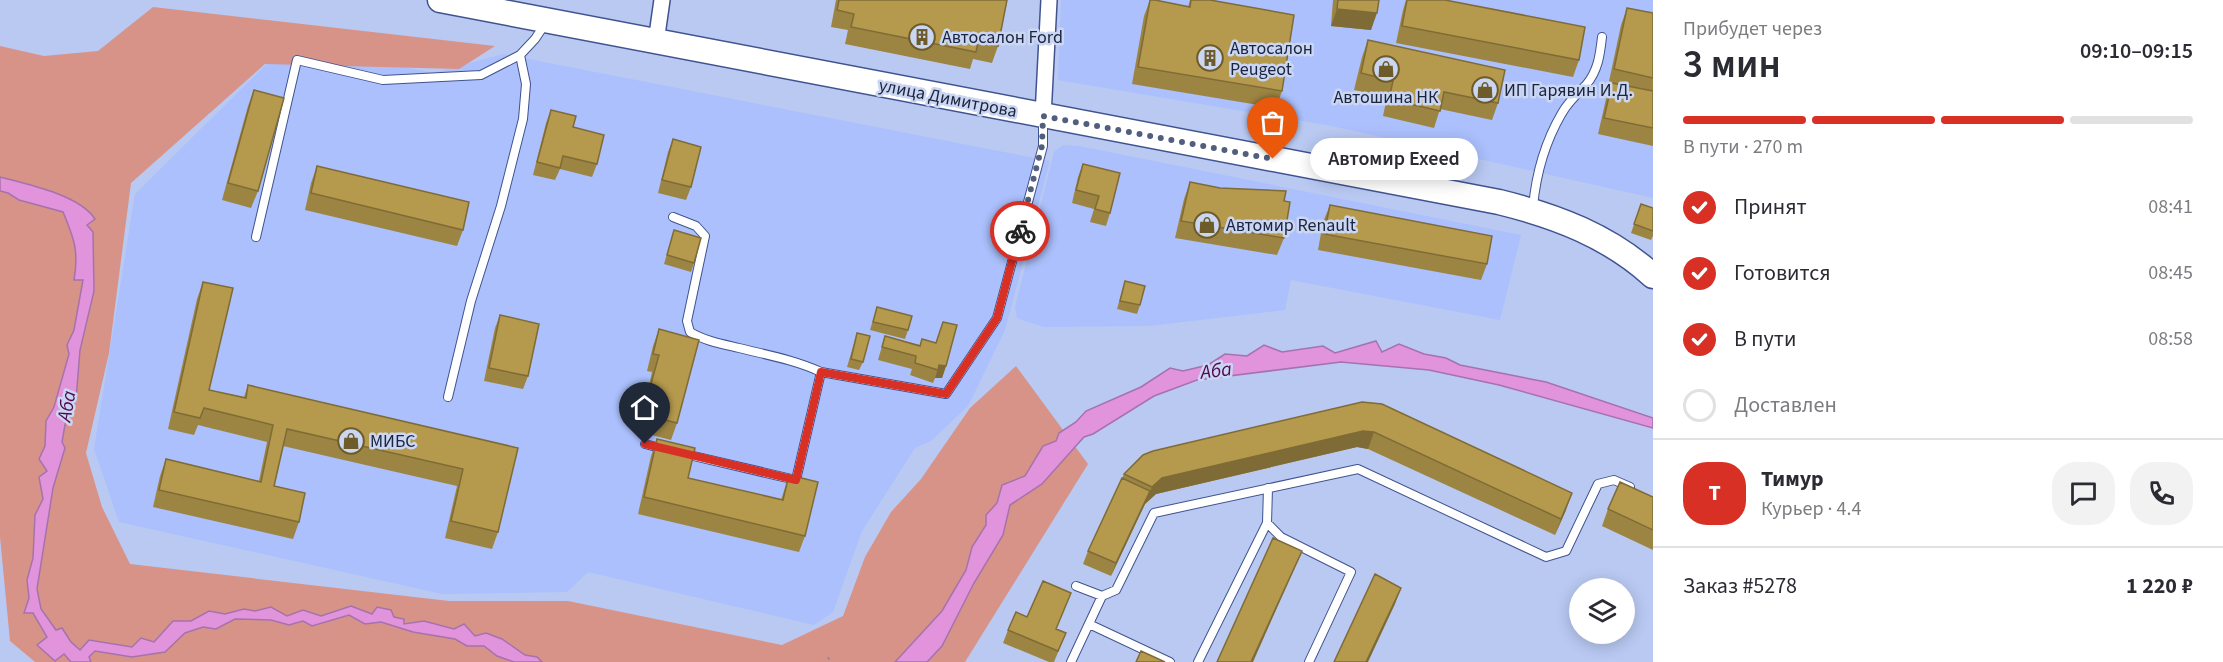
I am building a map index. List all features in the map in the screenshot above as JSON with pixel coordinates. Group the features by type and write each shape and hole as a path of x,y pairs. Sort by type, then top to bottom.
{"main road":[{"name":"улица Димитрова","path":"440,0 505,10 547,21 1499,202 1576,226 1611,244 1653,276"}],"street":[{"path":"656,42 662,0"},
{"path":"1043,116 1049,0"}],"lane":[{"path":"256,237 297,60 383,80 481,75 520,55 547,21"},
{"path":"1532,211 1538,169 1549,140 1562,113 1594,73 1599,62 1602,37"},
{"path":"448,397 471,301 501,206 523,119 526,84 520,55"},
{"path":"673,217 696,226 705,236 687,321 690,332 699,338 802,363 821,372 946,394 997,318 1042,146 1043,116"},
{"path":"680,453 796,480 821,372"},
{"path":"645,444 669,450"},
{"path":"1071,662 1102,596 1116,590 1154,513 1358,469 1546,557 1566,550 1598,484 1614,480 1634,488"},
{"path":"1198,662 1267,523 1268,488"},
{"path":"1267,523 1281,537 1351,572 1309,662"},
{"path":"1076,586 1102,596"},
{"path":"1089,624 1170,662"}],"path":[{"path":"828,657 830,662"}],"shaded area":[{"path":"1061,0 1653,0 1653,198 1332,126 1058,80"},
{"path":"153,7 495,46 459,69 265,64 131,183 109,353 86,453 102,507 130,564 449,601 568,601 782,645 843,616 865,557 891,512 921,479 970,408 1016,366 1088,464 965,662 35,662 10,641 0,537 0,46 44,56 98,51"},
{"path":"288,43 433,73 503,54 1050,161 1005,330 968,406 931,441 915,448 862,531 833,612 814,625 588,572 567,592 442,594 119,522 94,449 135,194"},
{"path":"1063,145 1079,146 1521,235 1500,320 1291,280 1285,310 1149,326 1044,327 1017,318 1015,307 1054,152"}],"water":[{"name":"Аба","path":"0,177 65,197 78,203 95,219 87,225 93,232 94,291 80,350 76,400 66,419 62,442 65,448 53,488 37,589 41,609 56,630 62,628 71,642 80,650 89,640 132,647 141,638 154,642 173,621 191,621 209,611 225,614 244,609 255,611 271,607 287,616 303,610 321,616 351,606 372,614 377,607 391,610 394,617 404,619 404,624 424,621 454,629 464,624 475,636 486,633 502,639 525,655 537,657 542,662 514,662 497,656 484,646 467,646 455,639 413,632 381,622 365,624 349,615 312,626 303,621 289,625 271,620 235,619 216,629 203,627 185,633 165,652 132,657 95,651 89,657 91,662 71,662 64,654 55,661 37,645 47,637 33,613 24,613 29,598 27,580 33,558 35,515 43,499 39,477 47,471 39,459 45,446 46,421 54,407 69,354 67,345 74,330 83,280 74,280 76,261 74,245 63,212 19,200 0,191"},
{"name":"Аба","path":"1376,341 1382,352 1399,344 1424,354 1446,358 1460,365 1546,382 1653,418 1653,428 1499,385 1429,370 1341,362 1197,380 1154,396 1093,434 1084,437 1042,484 1010,505 1003,535 974,583 942,646 927,662 895,662 942,611 966,570 972,547 986,525 986,515 997,503 1002,485 1025,476 1043,446 1056,441 1059,433 1076,422 1086,411 1141,387 1170,368 1183,371 1208,365 1225,354 1247,356 1264,345 1282,352 1323,346 1335,353"}],"building":[{"name":"Автосалон Ford","path":"839,0 1007,0 998,46 978,42 976,52 851,27 854,14 837,10"},
{"name":"Автосалон Peugeot","path":"1150,0 1190,7 1191,0 1210,0 1294,15 1282,91 1138,67"},
{"path":"1338,0 1379,0 1377,13 1337,9"},
{"path":"1407,0 1445,0 1585,27 1579,60 1402,26"},
{"path":"1627,8 1653,13 1653,78 1614,69"},
{"path":"1368,40 1505,70 1498,103 1444,92 1440,111 1389,99 1393,81 1361,73"},
{"path":"1612,83 1653,91 1653,128 1604,118"},
{"path":"254,90 284,98 258,191 228,183"},
{"path":"551,110 576,116 573,127 604,135 597,164 563,156 560,168 537,162"},
{"path":"673,139 701,147 691,187 662,180"},
{"path":"1083,164 1120,173 1110,213 1095,209 1099,196 1076,190"},
{"path":"317,166 469,202 463,230 311,193"},
{"path":"1190,182 1220,188 1286,191 1284,201 1290,202 1284,238 1181,221"},
{"path":"1641,204 1653,208 1653,231 1634,224"},
{"path":"1330,205 1492,236 1487,264 1324,234"},
{"path":"674,230 701,238 694,263 667,255"},
{"path":"1125,281 1145,286 1140,305 1120,301"},
{"path":"203,282 233,288 209,390 246,398 248,385 518,448 498,532 451,521 463,469 287,429 274,486 305,493 299,522 159,490 166,459 261,482 273,425 204,408 200,418 174,412"},
{"path":"877,307 912,316 908,330 873,322"},
{"path":"500,315 539,324 528,376 489,368"},
{"path":"943,322 957,325 946,366 939,365 938,370 915,363 916,356 882,347 885,336 920,346 922,339 936,343"},
{"path":"659,329 699,340 677,423 638,413 644,390 649,391 659,355 653,354"},
{"path":"857,333 870,336 863,362 851,359"},
{"path":"1362,402 1382,404 1572,493 1561,519 1374,432 1363,431 1162,478 1152,487 1124,474 1143,455 1153,451"},
{"path":"657,439 695,448 688,478 783,500 789,475 818,482 805,536 644,497"},
{"path":"1122,478 1150,491 1116,563 1088,551"},
{"path":"1620,482 1653,497 1653,530 1608,509"},
{"path":"1273,538 1302,551 1251,662 1217,662"},
{"path":"1375,574 1401,588 1366,662 1334,662"},
{"path":"1043,581 1071,593 1056,629 1066,633 1058,651 1008,630 1016,612 1027,617"},
{"path":"1141,651 1165,662 1136,662"}],"way so far":[{"path":"1020,231 1042,146 1043,116 1273,159"}],"place":[{"name":"Автосалон Ford","path":"922,37"},
{"name":"Автосалон Peugeot","path":"1210,58"},
{"name":"Автошина НК","path":"1386,69"},
{"name":"ИП Гарявин И.Д.","path":"1485,90"},
{"name":"Автомир Exeed","path":"1273,159"},
{"name":"Автомир Renault","path":"1207,225"},
{"name":"МИБС","path":"351,441"}],"route":[{"path":"645,444 796,480 821,372 946,394 997,318 1020,231"}]}
